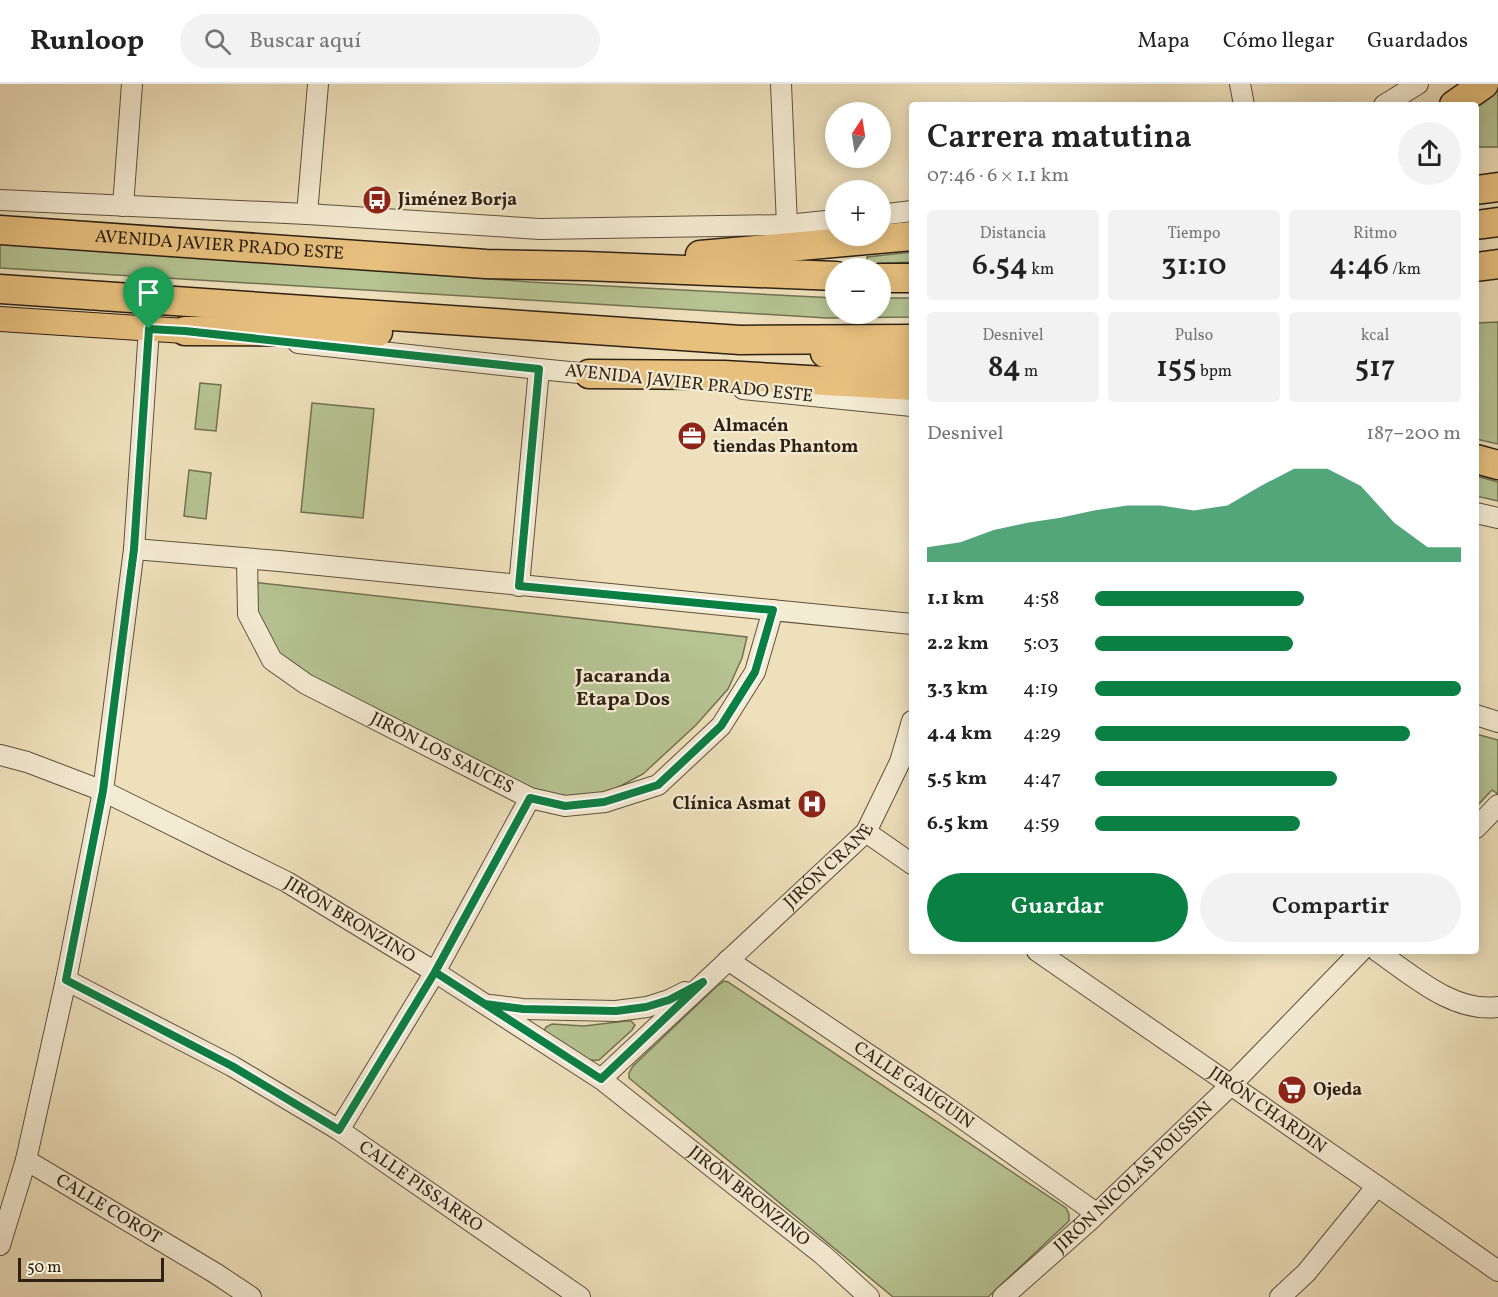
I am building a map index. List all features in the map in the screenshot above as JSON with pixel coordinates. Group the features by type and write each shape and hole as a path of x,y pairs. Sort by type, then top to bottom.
{"highway":[{"path":"1458,102 1484,84"},
{"path":"1479,190 1498,187"},
{"path":"0,209 150,229 486,264"},
{"path":"1479,225 1498,222"},
{"name":"AVENIDA JAVIER PRADO ESTE","path":"0,230 486,264 825,276"},
{"path":"585,266 909,236"},
{"path":"1479,267 1498,264"},
{"path":"891,278 909,278"},
{"path":"0,289 740,340 909,339"},
{"path":"185,331 441,333 592,329"},
{"path":"740,340 909,367"},
{"path":"589,374 723,375 909,386"},
{"path":"1479,460 1498,465"}],"main road":[{"name":"AVENIDA JAVIER PRADO ESTE","path":"0,319 185,331"}],"street":[{"path":"123,206 132,84"},
{"path":"307,214 318,84"},
{"path":"781,84 787,225"},
{"path":"1240,84 1243,102"},
{"path":"1389,102 1418,84"},
{"name":"AVENIDA JAVIER PRADO ESTE","path":"0,200 307,214 540,229 787,225 825,221"},
{"path":"891,214 909,211"},
{"path":"0,1245 26,1160 66,980 103,791 134,549 149,329"},
{"name":"AVENIDA JAVIER PRADO ESTE","path":"185,331 909,406"},
{"path":"519,586 539,369"},
{"path":"1479,514 1498,518"},
{"path":"134,549 279,561 909,624"},
{"name":"JIRÓN LOS SAUCES","path":"247,560 248,615 272,660 306,684 530,798 565,806 604,802 658,785 721,726 755,672 773,610"},
{"path":"1479,716 1498,722"},
{"name":"JIRÓN CRANE","path":"601,1079 866,832 900,762 909,732"},
{"name":"JIRÓN BRONZINO","path":"0,755 27,762 103,791 287,882 435,972 601,1079 823,1255 868,1297"},
{"path":"339,1130 435,972 530,798"},
{"path":"1479,825 1498,805"},
{"path":"866,832 909,862"},
{"name":"JIRÓN CHARDIN","path":"1041,954 1498,1271"},
{"name":"JIRÓN NICOLÁS POUSSIN","path":"1003,1297 1096,1213 1231,1085 1358,954"},
{"path":"1381,954 1444,997 1468,1006 1498,1007"},
{"name":"CALLE GAUGUIN","path":"728,960 942,1104 1096,1213"},
{"name":"CALLE PISSARRO","path":"66,980 232,1066 339,1130 580,1297"},
{"name":"JIRÓN CRANE","path":"485,1004 523,1009 616,1011 646,1007 669,1000 703,982"},
{"name":"CALLE COROT","path":"26,1160 251,1297"},
{"path":"1280,1297 1306,1272 1377,1186"}],"green space":[{"path":"1498,89 1498,147 1479,147 1479,103"},
{"path":"0,241 530,282 825,297 825,318 0,268"},
{"path":"909,252 909,262 891,263 891,258 867,258"},
{"path":"891,298 909,298 909,317 891,317"},
{"path":"1498,322 1498,444 1479,440 1479,323"},
{"path":"200,383 221,385 216,431 195,429"},
{"path":"312,403 374,409 363,518 301,512"},
{"path":"189,470 211,473 206,519 184,516"},
{"path":"1479,477 1498,482 1498,501 1479,497"},
{"path":"251,582 747,637 742,658 728,689 696,725 643,774 617,788 590,797 553,795 504,775 320,682 294,666 276,650 260,627"},
{"path":"1479,735 1498,740 1498,794 1492,790 1479,804"},
{"path":"724,981 1066,1208 1069,1221 988,1297 893,1297 629,1078 633,1066"},
{"path":"631,1021 635,1025 632,1030 599,1060 578,1056 544,1031 552,1024 584,1026"}],"place":[{"name":"Jiménez Borja","path":"377,200"},
{"name":"Almacén tiendas Phantom","path":"692,436"},
{"name":"Clínica Asmat","path":"812,804"},
{"name":"Ojeda","path":"1292,1090"}],"district":[{"name":"Jacaranda Etapa Dos","path":"623,688"}],"route":[{"path":"149,329 134,549 103,791 66,980 232,1066 339,1130 435,972 485,1004 523,1009 616,1011 646,1007 669,1000 703,982 601,1079 435,972 530,798 565,806 604,802 658,785 721,726 755,672 773,610 519,586 539,369 149,329"}]}
